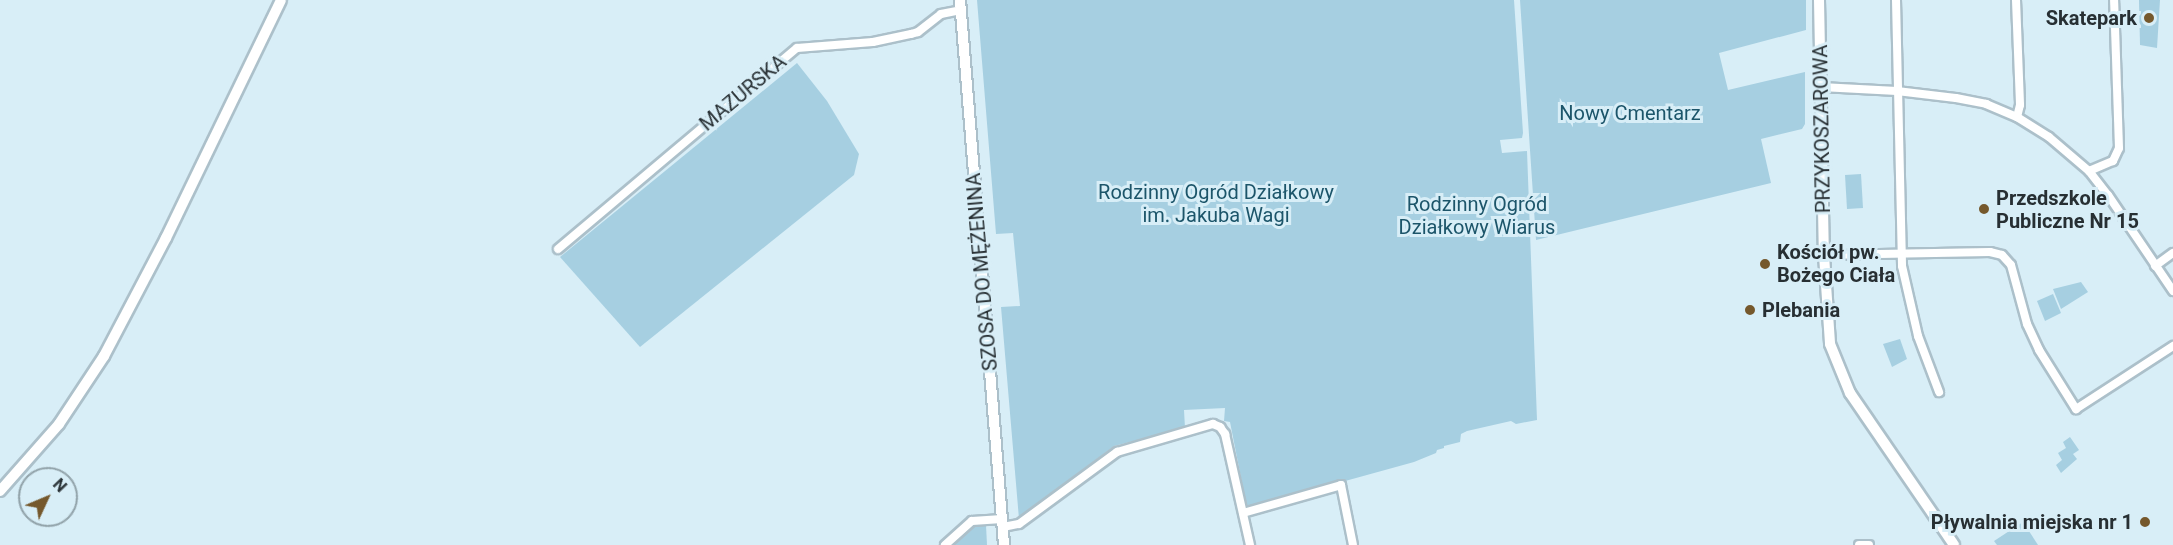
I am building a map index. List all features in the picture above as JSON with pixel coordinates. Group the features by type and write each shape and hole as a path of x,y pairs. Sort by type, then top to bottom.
{"main road":[{"path":"0,491 59,424 104,356 160,248 281,0"},
{"name":"PRZYKOSZAROWA","path":"1819,0 1824,255 1828,332 1842,377 1857,403 1954,545"},
{"name":"SZOSA DO MĘŻENINA","path":"960,5 1004,545"}],"street":[{"path":"1896,0 1901,255 1912,315 1939,392"},
{"path":"2016,0 2020,105 2017,117"},
{"path":"2089,171 2113,161 2119,148 2114,0"},
{"name":"MAZURSKA","path":"558,249 797,48 873,42 911,34 918,32 941,14 960,5"},
{"path":"1821,87 1897,91 1956,98 1986,104 2017,117 2049,137 2089,171 2108,195 2173,291"},
{"path":"1824,255 1990,252 2007,259 2031,334 2048,367 2076,409 2173,346"},
{"path":"2155,266 2173,253"},
{"path":"945,545 972,521 1019,524 1118,452 1213,424 1220,427 1225,435 1250,545"},
{"path":"1243,513 1341,485 1353,545"}],"green space":[{"name":"Rodzinny Ogród Działkowy im. Jakuba Wagi","path":"977,0 1514,0 1523,133 1522,138 1500,140 1502,153 1527,151 1537,420 1516,424 1511,421 1467,431 1461,434 1460,442 1444,446 1436,453 1414,462 1247,508 1230,422 1224,421 1225,408 1184,410 1185,428 1114,446 1019,519 1001,307 1020,306 1013,233 996,234"},
{"name":"Nowy Cmentarz","path":"1520,0 1806,0 1806,30 1719,53 1728,90 1805,72 1805,124 1802,129 1761,139 1771,183 1536,240"},
{"name":"Skatepark","path":"2139,0 2160,0 2157,48 2140,45"},
{"path":"797,63 827,101 859,154 854,175 640,347 560,257"},
{"path":"1861,174 1863,208 1847,209 1845,175"},
{"path":"2081,282 2088,292 2061,309 2053,289"},
{"path":"2053,294 2061,313 2045,321 2037,301"},
{"path":"1900,339 1907,359 1892,367 1883,344"},
{"path":"2070,437 2079,450 2073,454 2077,459 2061,473 2056,465 2062,460 2058,453 2066,448 2063,442"},
{"path":"2023,522 2038,545 1997,545 1994,541"},
{"path":"975,525 986,525 987,545 952,545"}],"place":[{"name":"Skatepark","path":"2149,18"},
{"name":"Przedszkole Publiczne Nr 15","path":"1984,209"},
{"name":"Kościół pw. Bożego Ciała","path":"1765,264"},
{"name":"Plebania","path":"1750,310"},
{"name":"Pływalnia miejska nr 1","path":"2145,522"}],"park label":[{"name":"Rodzinny Ogród Działkowy Wiarus","path":"1477,216"}]}
